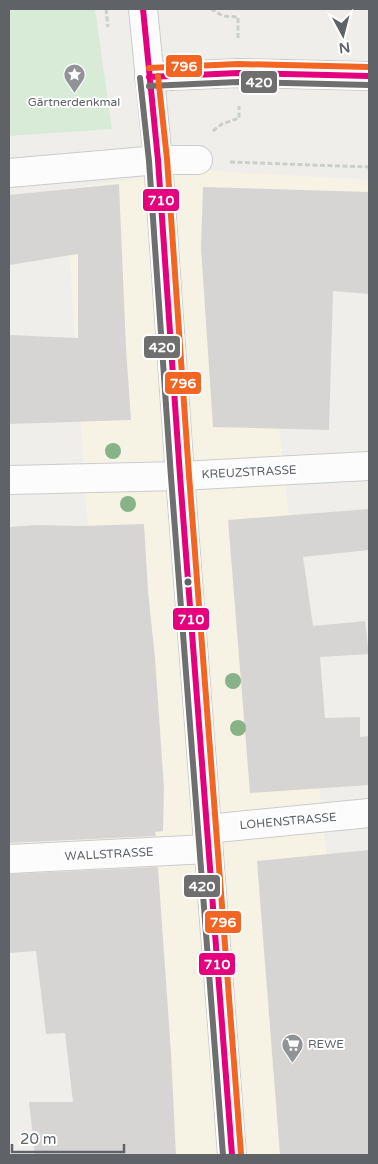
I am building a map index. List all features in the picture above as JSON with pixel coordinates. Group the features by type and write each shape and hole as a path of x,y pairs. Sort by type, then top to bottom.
{"street":[{"path":"143,9 158,160 232,1155"},
{"path":"149,77 238,73 369,76"},
{"path":"9,173 158,160 198,160"},
{"name":"KREUZSTRASSE","path":"9,480 180,476 369,466"},
{"name":"LOHENSTRASSE","path":"208,839 369,814"},
{"name":"WALLSTRASSE","path":"9,859 208,839"}],"path":[{"path":"198,160 369,167"}],"shaded area":[{"path":"197,170 369,180 369,271 262,274 360,1155 109,1155 85,928 9,933 9,772 104,768 65,189"}],"green space":[{"path":"9,9 95,9 112,129 9,136"}],"building":[{"path":"119,184 131,420 9,424 9,335 78,338 78,254 9,265 9,195"},
{"path":"203,187 369,192 369,294 333,291 329,430 213,427 201,248"},
{"path":"369,509 369,550 303,557 313,626 365,621 369,654 320,657 325,718 360,717 360,737 369,736 369,785 250,793 228,520"},
{"path":"144,524 164,788 163,831 155,832 156,836 9,843 9,527"},
{"path":"369,850 369,1155 280,1155 257,861"},
{"path":"158,867 176,1155 35,1155 29,1102 73,1102 65,1033 46,1034 36,951 9,953 9,874"}],"transit line":[{"name":"710","path":"143,9 158,160 232,1155"},
{"name":"796","path":"149,68 238,64 369,67"},
{"name":"710","path":"149,77 238,73 369,76"},
{"name":"796","path":"158,76 167,159 241,1154"},
{"name":"420","path":"140,78 149,161 171,477 223,1155"},
{"name":"420","path":"149,86 238,82 369,85"}],"place":[{"name":"Gärtnerdenkmal","path":"74,94"},
{"name":"REWE","path":"292,1063"}]}
